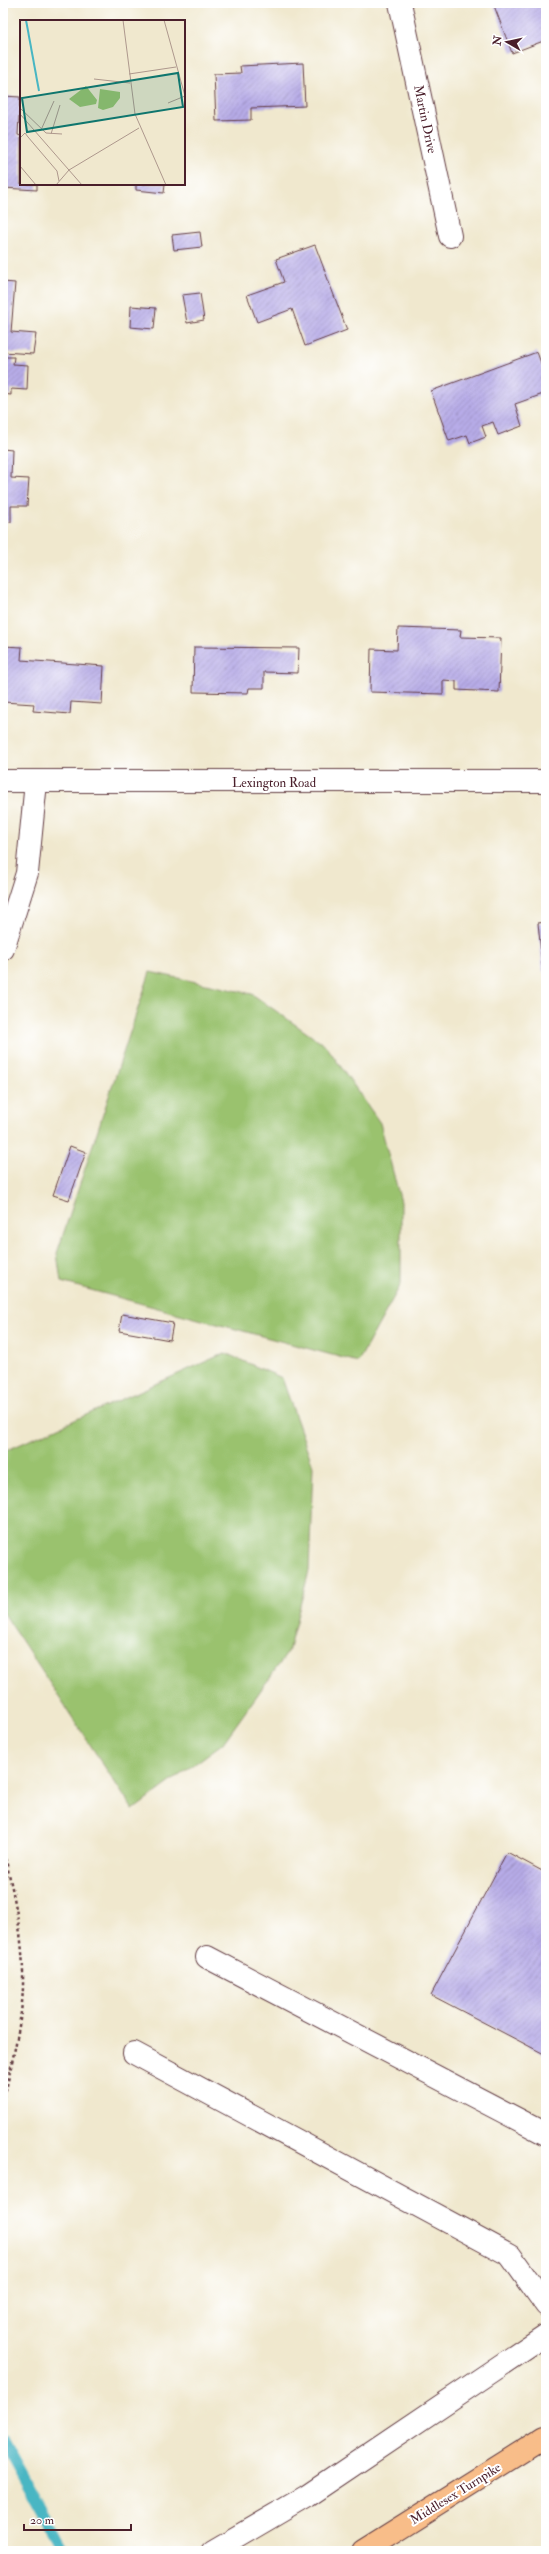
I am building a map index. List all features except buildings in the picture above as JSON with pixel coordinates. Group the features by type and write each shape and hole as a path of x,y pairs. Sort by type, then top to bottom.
{"main road":[{"name":"Middlesex Turnpike","path":"363,2551 546,2436"}],"street":[{"name":"Martin Drive","path":"400,3 450,236"},
{"name":"Lexington Road","path":"3,781 546,780"},
{"path":"3,949 27,873 36,782"},
{"path":"207,1957 546,2134"},
{"path":"134,2053 510,2255 546,2305"},
{"path":"213,2551 307,2496 546,2335"}],"path":[{"path":"3,1846 22,1937 24,1977 19,2024 3,2105"}],"green space":[{"path":"150,972 252,994 327,1047 380,1123 401,1202 401,1284 358,1362 61,1282 57,1253"},
{"path":"225,1353 282,1378 313,1466 309,1571 288,1652 223,1743 133,1810 3,1612 3,1452"}],"waterway":[{"path":"3,2441 64,2551"}]}
